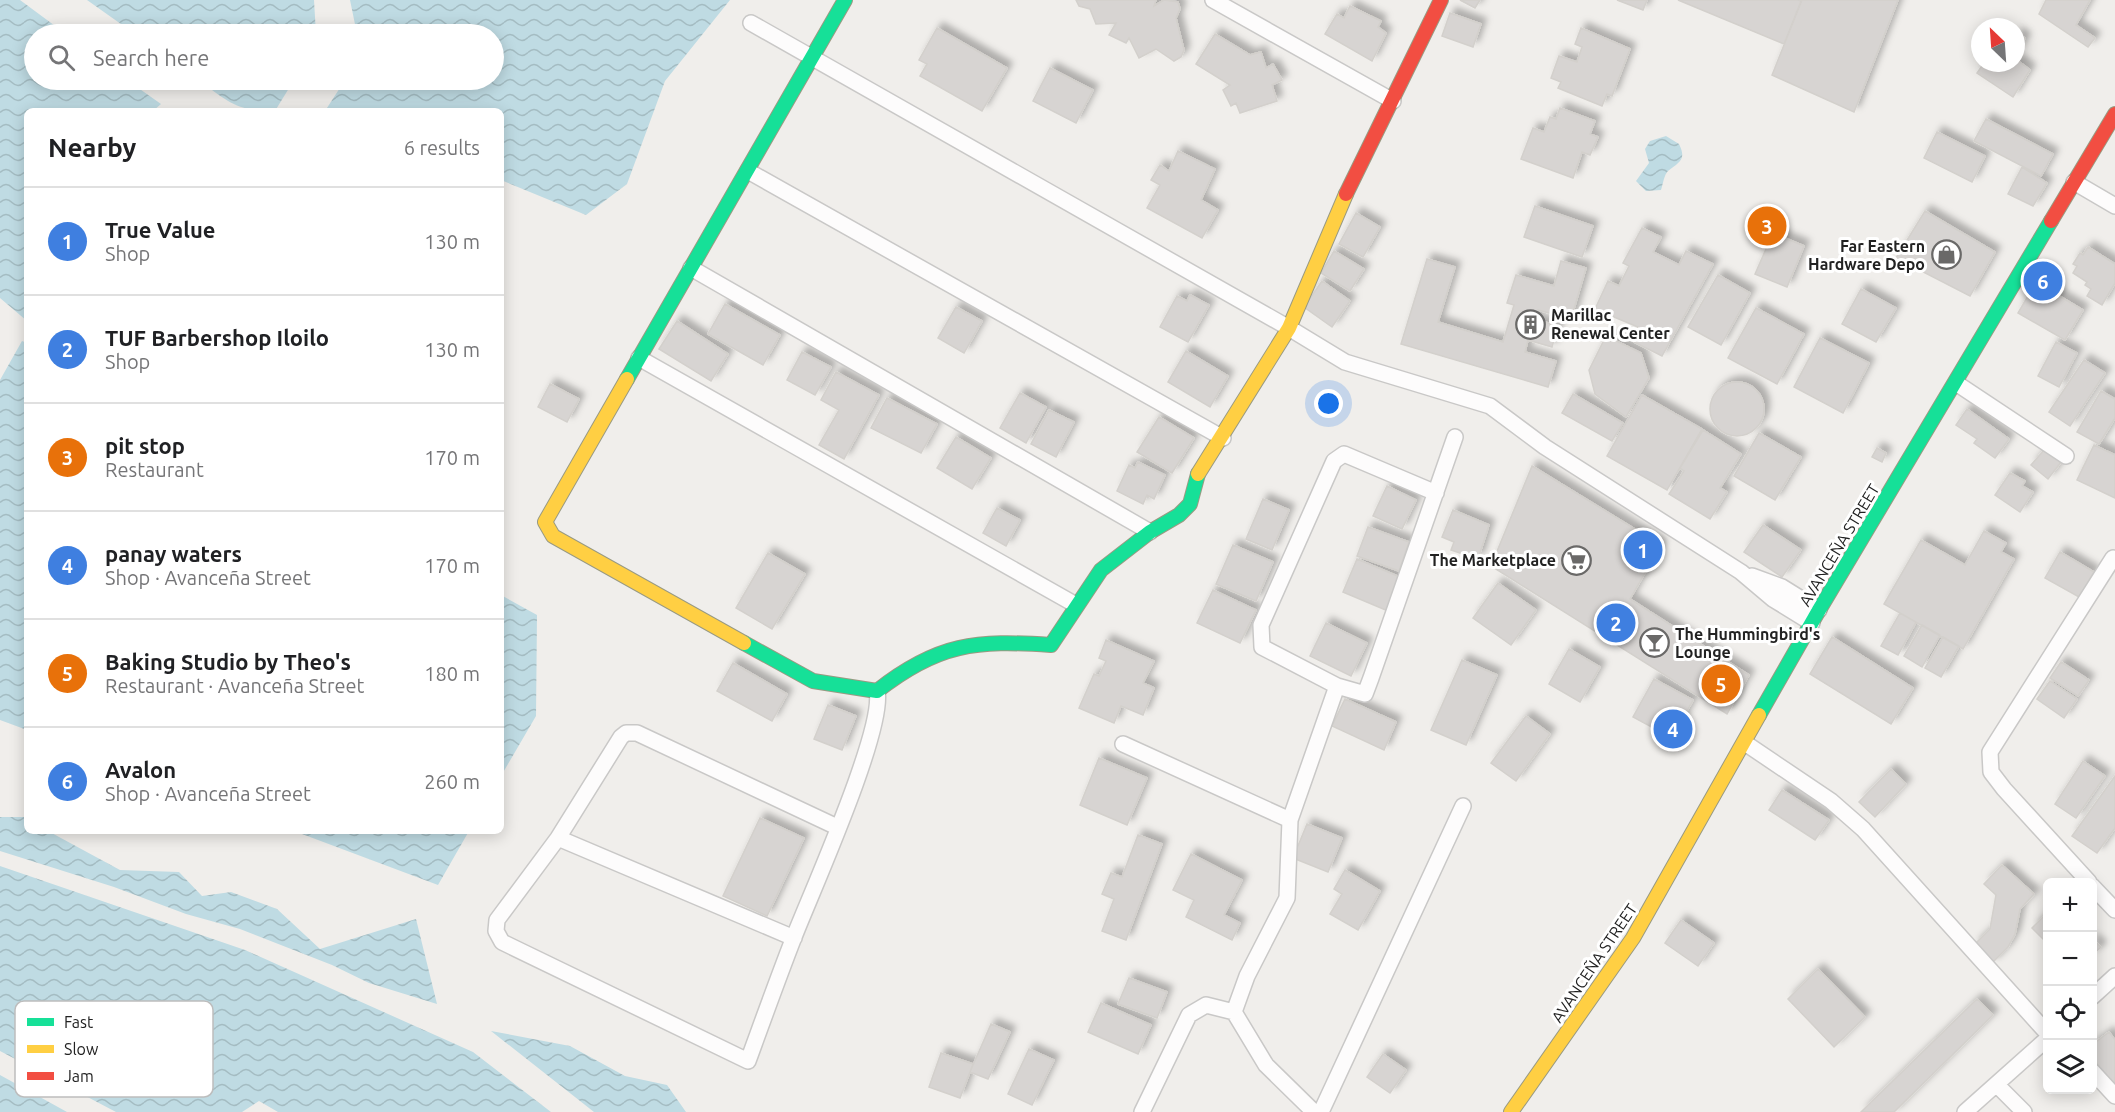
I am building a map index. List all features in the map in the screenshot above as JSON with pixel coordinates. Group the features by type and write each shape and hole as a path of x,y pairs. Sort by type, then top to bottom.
{"street":[{"path":"845,0 545,522 553,536 813,681 877,691 921,658 975,643 1007,642 1050,645 1101,570 1150,532 1179,515 1190,504 1195,479 1223,438 1289,327 1339,208 1441,0"},
{"path":"1214,0 1393,101"},
{"path":"751,22 1289,327 1345,362 1490,405 1545,447 1741,572 1782,587 1816,616"},
{"name":"AVANCEÑA STREET","path":"1511,1112 1633,938 1816,616 2115,114"},
{"path":"748,171 1223,438"},
{"path":"2074,182 2115,206"},
{"path":"691,268 1150,532"},
{"path":"639,358 1076,605"},
{"path":"1956,383 2066,456"},
{"path":"1436,493 1344,454 1334,461 1261,625 1260,634 1263,646 1337,686 1365,694 1436,493 1455,437"},
{"path":"2086,878 1991,772 1990,752 2113,558"},
{"path":"1234,1012 1246,976 1287,898 1290,820 1337,686"},
{"path":"837,827 632,732 621,736 558,838 497,920 496,931 502,942 748,1061 794,938 837,827 876,724 879,702 877,691"},
{"path":"1745,743 1831,801 1863,829 2043,1030"},
{"path":"1123,744 1290,820"},
{"path":"1321,1112 1463,806"},
{"path":"558,838 794,938"},
{"path":"2097,891 2115,910"},
{"path":"2097,992 2115,976"},
{"path":"1142,1112 1189,1015 1206,1005 1234,1012 1266,1065 1314,1112"},
{"path":"1965,1112 2044,1040"},
{"path":"2097,1076 2115,1096"},
{"path":"1997,1085 2024,1112"}],"water":[{"path":"0,0 20,0 52,24 24,24 24,90 141,90 161,104 156,108 24,108 24,318 0,298"},
{"path":"87,0 314,0 315,24 121,24"},
{"path":"350,0 730,0 665,81 627,184 586,215 504,181 504,108 327,108 339,90 504,90 504,24 355,24"},
{"path":"213,90 288,90 277,108 246,108"},
{"path":"1666,136 1679,144 1681,160 1667,173 1661,190 1646,191 1636,181 1649,163 1645,149 1650,141"},
{"path":"22,341 24,342 24,729 0,720 0,380"},
{"path":"504,597 537,615 536,716 504,771"},
{"path":"0,817 24,817 24,834 54,834 120,870 179,872 202,896 231,892 277,909 320,949 416,919 437,1004 369,983 332,965 240,929 186,914 114,887 0,851"},
{"path":"302,834 467,834 438,885"},
{"path":"0,866 245,950 473,1052 551,1112 278,1112 259,1101 242,1112 116,1112 87,1097 213,1097 213,1001 15,1001 15,1059 0,1051"},
{"path":"491,1031 570,1046 625,1076 667,1085 686,1112 594,1112"},
{"path":"0,1075 15,1083 15,1097 40,1097 67,1112 0,1112"}],"building":[{"path":"1076,0 1156,0 1154,6 1164,0 1178,2 1180,9 1176,18 1184,50 1181,57 1174,61 1156,49 1139,58 1129,38 1126,43 1109,35 1116,23 1096,24 1090,9 1079,6"},
{"path":"1460,0 1480,0 1475,8"},
{"path":"1617,0 1647,0 1643,10"},
{"path":"1678,0 1798,0 1801,1 1784,44"},
{"path":"1802,0 1898,0 1854,112 1772,75"},
{"path":"2046,0 2090,0 2076,25 2095,38 2088,47 2039,14"},
{"path":"1350,6 1381,21 1378,27 1386,33 1372,61 1325,34 1337,14 1344,18"},
{"path":"1450,13 1481,24 1473,47 1442,36"},
{"path":"937,28 1007,68 982,111 920,76 927,64 919,60"},
{"path":"1581,28 1630,49 1612,96 1607,94 1602,106 1558,88 1561,82 1551,78 1559,56 1577,62 1582,47 1575,44"},
{"path":"1215,34 1250,55 1261,52 1266,68 1273,64 1282,80 1272,85 1277,101 1240,113 1236,103 1231,106 1223,90 1230,85 1196,64"},
{"path":"2025,66 2030,70 2013,97 1977,73 2025,72"},
{"path":"1050,68 1093,90 1076,123 1033,101"},
{"path":"1560,108 1595,121 1590,134 1598,137 1590,155 1582,152 1573,178 1521,159 1533,128 1544,132 1550,117 1556,119"},
{"path":"1986,119 2053,154 2041,176 1974,141"},
{"path":"1937,132 1985,156 1972,182 1924,158"},
{"path":"1178,151 1215,169 1201,200 1218,210 1202,238 1147,208 1160,185 1151,180 1160,165 1169,171"},
{"path":"2022,167 2047,183 2033,206 2008,194"},
{"path":"1535,206 1593,226 1582,257 1524,237"},
{"name":"Far Eastern Hardware Depo","path":"1925,211 1995,252 1970,296 1896,258"},
{"path":"1356,213 1380,227 1363,257 1339,244"},
{"path":"1642,228 1661,237 1653,252 1679,265 1686,251 1713,264 1662,356 1634,342 1631,334 1638,327 1595,309 1608,281 1619,286 1629,266 1623,263"},
{"path":"1773,233 1804,246 1787,287 1755,274"},
{"path":"2088,247 2115,264 2115,283 2102,305 2087,296 2091,289 2085,285 2087,282 2073,273 2077,266 2073,264 2080,253 2083,255"},
{"path":"1334,251 1364,269 1350,291 1321,273"},
{"name":"Marillac Renewal Center","path":"1427,259 1455,267 1438,322 1503,342 1514,305 1507,303 1516,275 1554,286 1561,261 1586,268 1571,319 1538,310 1535,319 1558,326 1552,347 1528,340 1525,352 1556,361 1548,387 1401,344"},
{"path":"1718,275 1750,293 1721,345 1688,327"},
{"path":"1322,281 1350,301 1332,327 1304,307"},
{"path":"2036,282 2083,310 2065,340 2018,313"},
{"path":"1861,289 1896,308 1876,342 1842,324"},
{"path":"1190,295 1209,305 1188,342 1160,327 1177,296 1187,301"},
{"path":"725,304 780,335 763,365 708,334"},
{"path":"956,307 982,321 964,353 938,338"},
{"path":"1756,308 1804,334 1777,384 1728,358"},
{"path":"677,321 728,354 711,381 659,349"},
{"path":"1606,336 1641,353 1649,378 1626,417 1595,394 1589,370"},
{"path":"1820,338 1869,363 1843,413 1794,387"},
{"path":"2056,342 2077,353 2059,387 2038,376"},
{"path":"1186,351 1228,376 1210,407 1168,382"},
{"path":"802,352 831,367 815,395 787,380"},
{"path":"2084,360 2105,373 2070,426 2049,412"},
{"path":"836,372 879,395 844,459 819,445 839,410 821,400"},
{"path":"1732,382 1742,382 1752,386 1760,394 1764,409 1760,424 1752,432 1742,436 1732,436 1722,432 1714,424 1710,414 1710,404 1714,394 1722,386"},
{"path":"550,384 579,399 567,422 538,407"},
{"path":"2101,391 2115,399 2115,418 2099,444 2077,432"},
{"path":"1020,393 1046,407 1026,443 1000,428"},
{"path":"1573,394 1623,423 1612,441 1562,413"},
{"path":"1642,395 1702,429 1667,490 1607,456"},
{"path":"887,398 937,424 921,453 871,428"},
{"path":"1967,409 2009,439 1995,458 1974,443 1977,439 1956,425"},
{"path":"1049,410 1074,422 1056,457 1031,444"},
{"path":"1159,417 1194,438 1172,473 1137,452"},
{"path":"1703,430 1741,454 1720,488 1727,492 1710,519 1669,494 1684,471 1680,468"},
{"path":"1759,433 1801,457 1775,500 1734,476"},
{"path":"956,437 991,458 972,489 937,468"},
{"path":"2094,445 2115,455 2115,498 2077,480"},
{"path":"1877,448 1886,453 1882,462 1872,457"},
{"path":"2045,449 2061,462 2048,479 2031,465"},
{"path":"1138,462 1165,475 1154,499 1147,495 1143,504 1117,491 1129,465 1135,468"},
{"path":"1532,466 1661,545 1630,599 1749,675 1727,714 1491,566"},
{"path":"2010,473 2025,481 2022,486 2033,492 2020,512 1995,495"},
{"path":"1387,486 1416,500 1402,529 1373,516"},
{"path":"1263,499 1289,510 1272,550 1246,539"},
{"path":"997,508 1020,520 1006,546 983,533"},
{"path":"1453,510 1489,525 1478,559 1451,550 1454,542 1442,537"},
{"path":"1763,525 1801,550 1782,577 1744,552"},
{"path":"1368,527 1409,542 1399,571 1357,556"},
{"path":"1984,531 2006,543 2001,552 2014,559 1963,649 1884,604 1921,540 1965,565"},
{"path":"1233,545 1273,562 1256,601 1216,584"},
{"path":"2060,552 2094,572 2079,597 2045,578"},
{"path":"768,553 805,574 772,629 736,608"},
{"path":"1357,559 1402,578 1388,611 1343,592"},
{"path":"1498,583 1536,610 1511,645 1473,618"},
{"path":"1213,590 1256,610 1240,643 1197,623"},
{"path":"1900,613 1916,622 1898,655 1881,646"},
{"path":"1326,623 1367,643 1351,676 1310,656"},
{"path":"1922,625 1940,635 1922,667 1904,656"},
{"path":"1832,637 1913,688 1891,724 1810,674"},
{"path":"1943,637 1959,646 1941,677 1925,668"},
{"path":"1106,640 1154,661 1143,683 1154,688 1143,715 1121,706 1114,723 1079,708 1094,674 1099,676 1106,661 1099,658"},
{"path":"1569,649 1600,667 1580,702 1549,684"},
{"path":"1462,660 1497,675 1466,745 1431,730"},
{"path":"2061,662 2089,680 2078,696 2050,678"},
{"path":"733,663 787,694 772,721 717,691"},
{"path":"1654,679 1693,700 1672,738 1633,717"},
{"path":"2050,681 2077,699 2064,718 2037,699"},
{"path":"1345,699 1396,722 1384,750 1332,726"},
{"path":"828,705 856,716 842,750 814,739"},
{"path":"1526,716 1550,734 1516,781 1491,763"},
{"path":"1099,758 1147,778 1127,825 1080,805"},
{"path":"2083,761 2105,776 2076,818 2055,804"},
{"path":"1891,769 1906,784 1875,817 1859,802"},
{"path":"2115,776 2115,828 2097,853 2072,836"},
{"path":"1782,790 1829,820 1815,840 1769,810"},
{"path":"760,818 804,838 767,916 723,896"},
{"path":"1307,824 1342,838 1328,872 1293,858"},
{"path":"1138,835 1162,844 1126,940 1102,931 1114,899 1102,894 1111,873 1122,877"},
{"path":"1191,854 1242,880 1224,915 1240,923 1232,940 1186,917 1194,900 1173,890"},
{"path":"2002,865 2034,894 2020,909 2015,934 2008,947 1992,963 1974,945 1990,929 1996,895 1984,884"},
{"path":"1345,870 1380,891 1358,930 1330,914 1342,894 1334,889"},
{"path":"2043,917 2043,939 2032,928"},
{"path":"1681,920 1714,943 1698,966 1665,943"},
{"path":"1818,969 1865,1017 1834,1047 1788,999"},
{"path":"1129,978 1167,992 1157,1018 1118,1004"},
{"path":"1977,999 1993,1015 1894,1112 1861,1112"},
{"path":"1101,1003 1151,1025 1138,1054 1088,1032"},
{"path":"991,1024 1010,1032 988,1079 970,1072"},
{"path":"2109,1032 2115,1040 2115,1085 2097,1064 2097,1041"},
{"path":"1029,1049 1054,1060 1032,1105 1008,1094"},
{"path":"941,1053 973,1064 960,1098 929,1087"},
{"path":"1383,1054 1406,1070 1390,1093 1367,1077"}],"traffic: fast":[{"path":"627,379 845,0"},
{"path":"1759,715 2051,221"},
{"path":"744,643 813,681 877,691 919,663 959,648 1001,643 1051,645 1101,570 1150,532 1179,515 1190,504 1198,474"}],"traffic: slow":[{"path":"1198,474 1289,328 1346,194"},
{"path":"627,379 545,522 553,536 744,643"},
{"path":"1511,1112 1633,938 1759,715"}],"traffic: jam":[{"path":"1346,194 1441,0"},
{"path":"2051,221 2115,114"}],"place":[{"name":"pit stop","path":"1767,226"},
{"name":"Far Eastern Hardware Depo","path":"1946,255"},
{"name":"Avalon","path":"2043,281"},
{"name":"Marillac Renewal Center","path":"1530,324"},
{"name":"True Value","path":"1643,550"},
{"name":"The Marketplace","path":"1577,560"},
{"name":"TUF Barbershop Iloilo","path":"1616,623"},
{"name":"The Hummingbird's Lounge","path":"1654,643"},
{"name":"Baking Studio by Theo's","path":"1721,684"},
{"name":"panay waters","path":"1673,729"}]}
